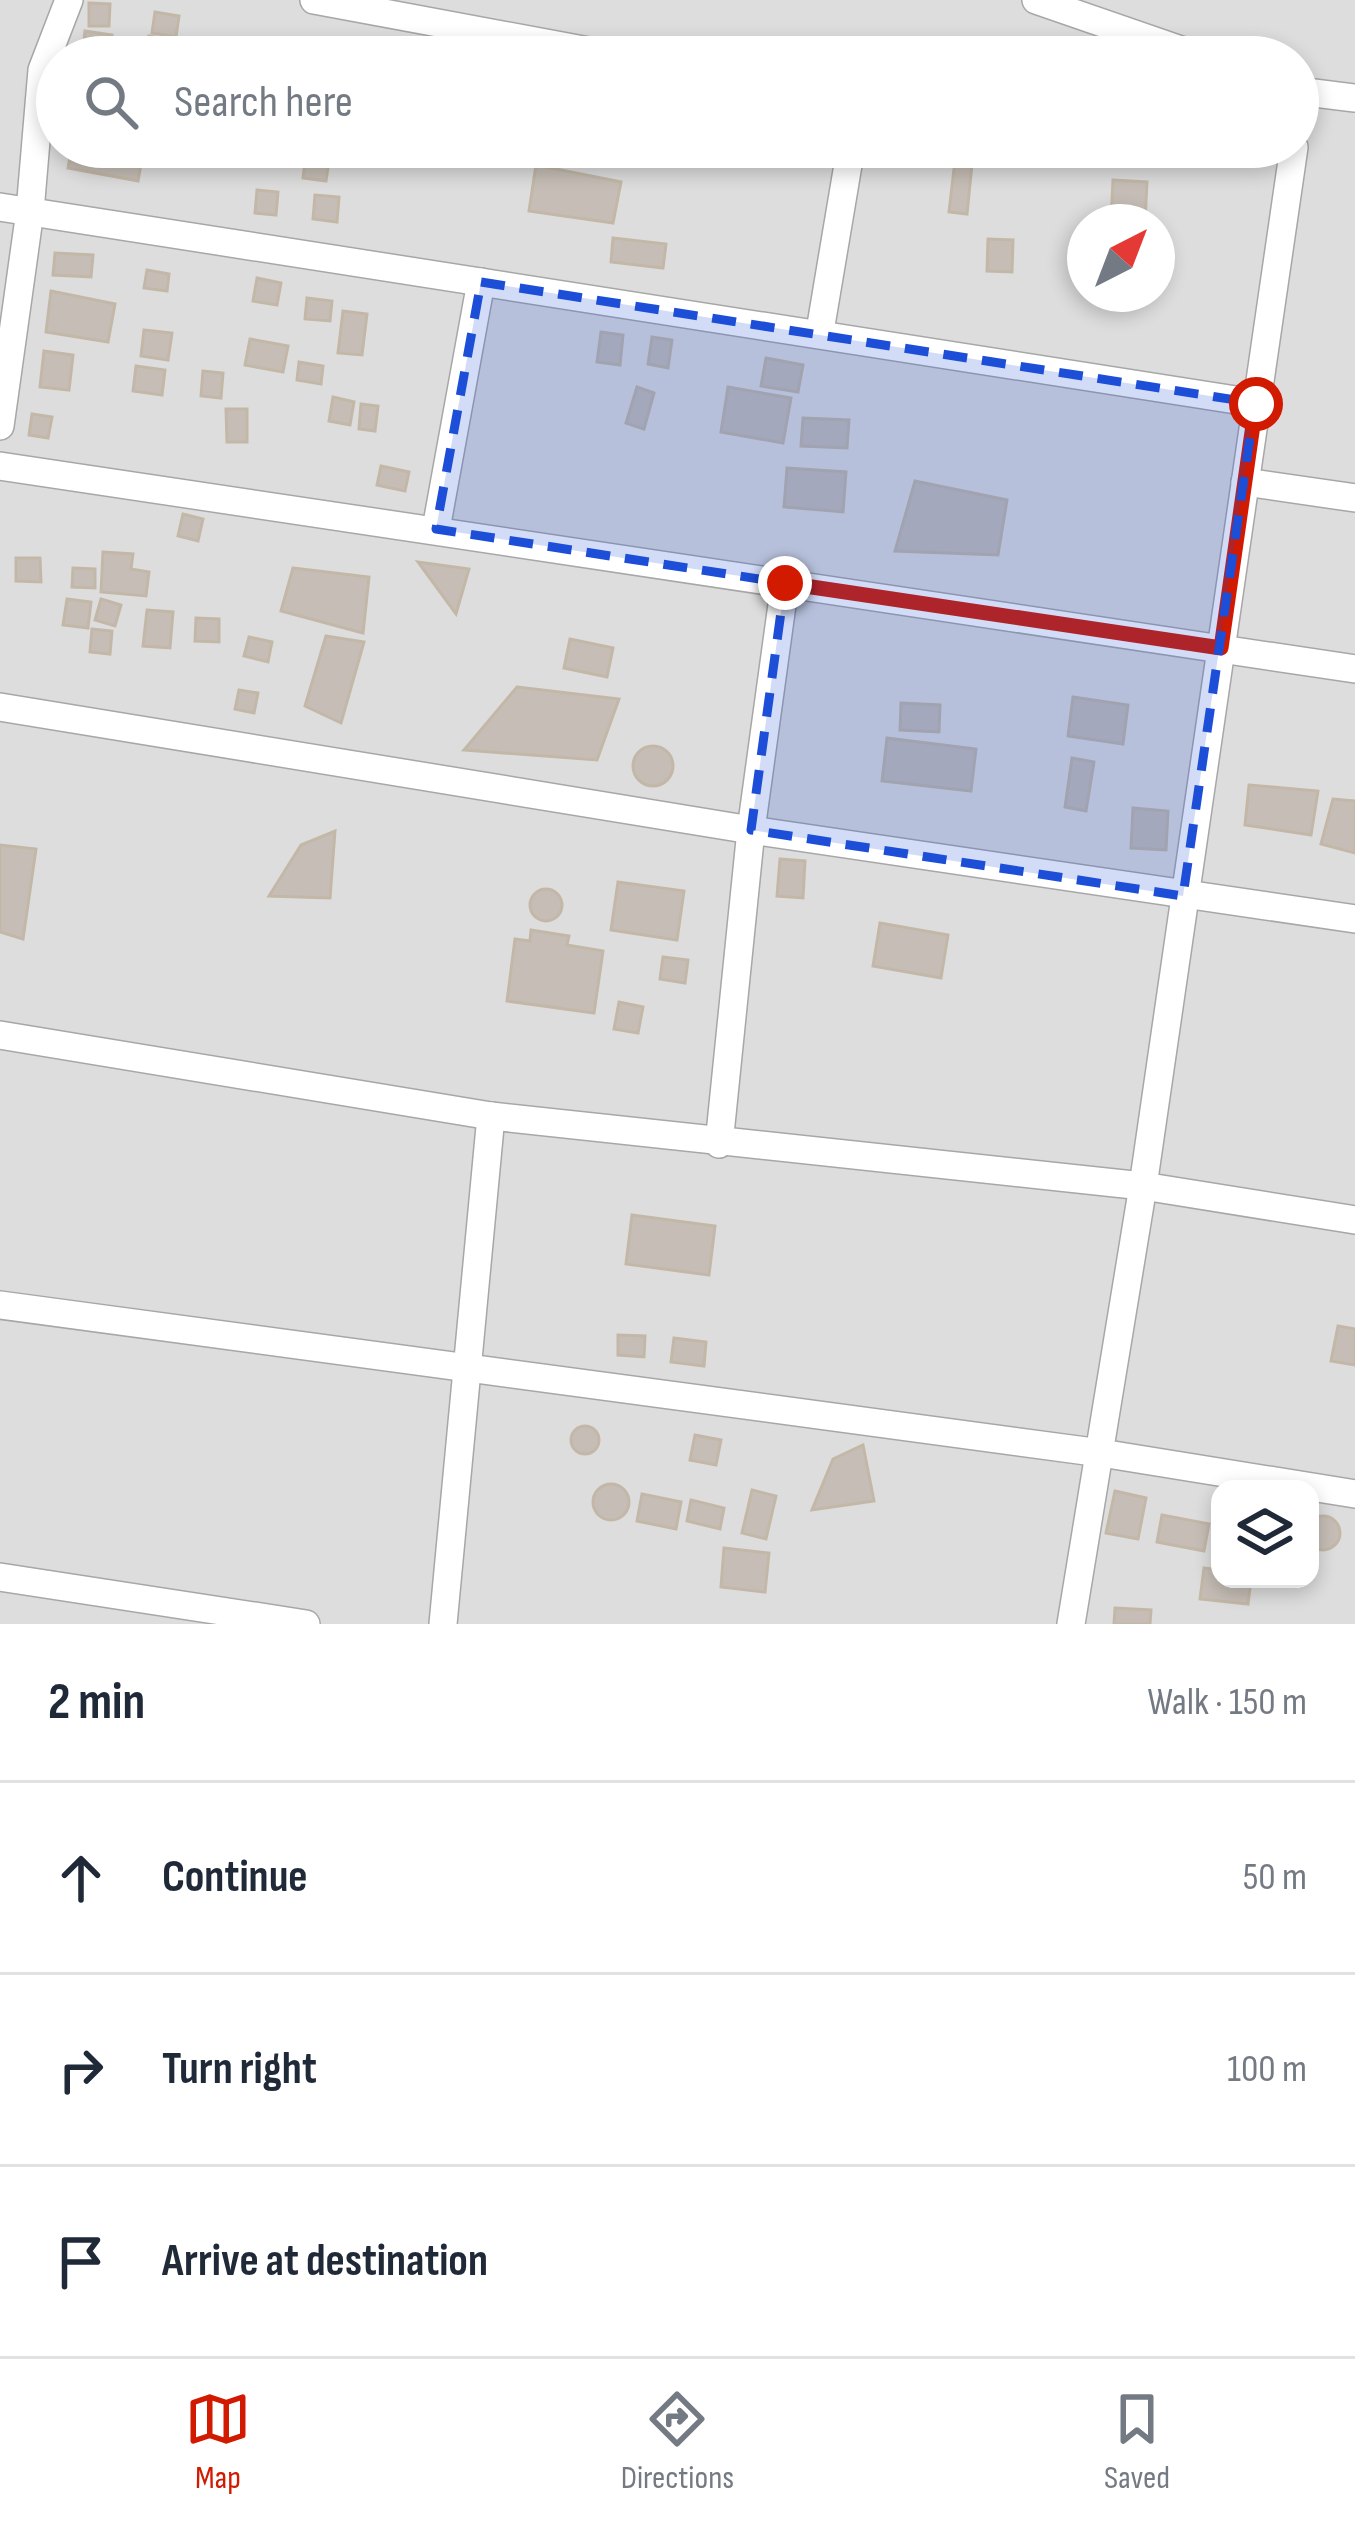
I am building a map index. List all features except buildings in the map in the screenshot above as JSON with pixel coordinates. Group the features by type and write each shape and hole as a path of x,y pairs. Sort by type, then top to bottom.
{"street":[{"path":"55,36 69,0"},
{"path":"314,0 508,36"},
{"path":"1036,0 1140,36"},
{"path":"1319,100 1355,98"},
{"path":"0,426 36,140"},
{"path":"820,332 847,168"},
{"path":"1071,1624 1143,1186 1291,168"},
{"path":"0,207 1256,404"},
{"path":"436,529 481,282"},
{"path":"0,466 1355,669"},
{"path":"1245,482 1355,498"},
{"path":"719,1144 751,830 785,583"},
{"path":"0,707 751,830 1355,919"},
{"path":"0,1035 491,1116 1143,1186 1355,1220"},
{"path":"443,1624 463,1368 491,1116"},
{"path":"0,1305 1101,1453 1355,1494"},
{"path":"0,1577 306,1624"}],"highlighted area":[{"path":"481,282 1255,403 1183,896 751,830 785,583 436,529"}],"shaded area":[{"path":"0,0 1355,0 1355,1624 0,1624"}],"route":[{"path":"785,583 1221,648 1256,404"}]}
